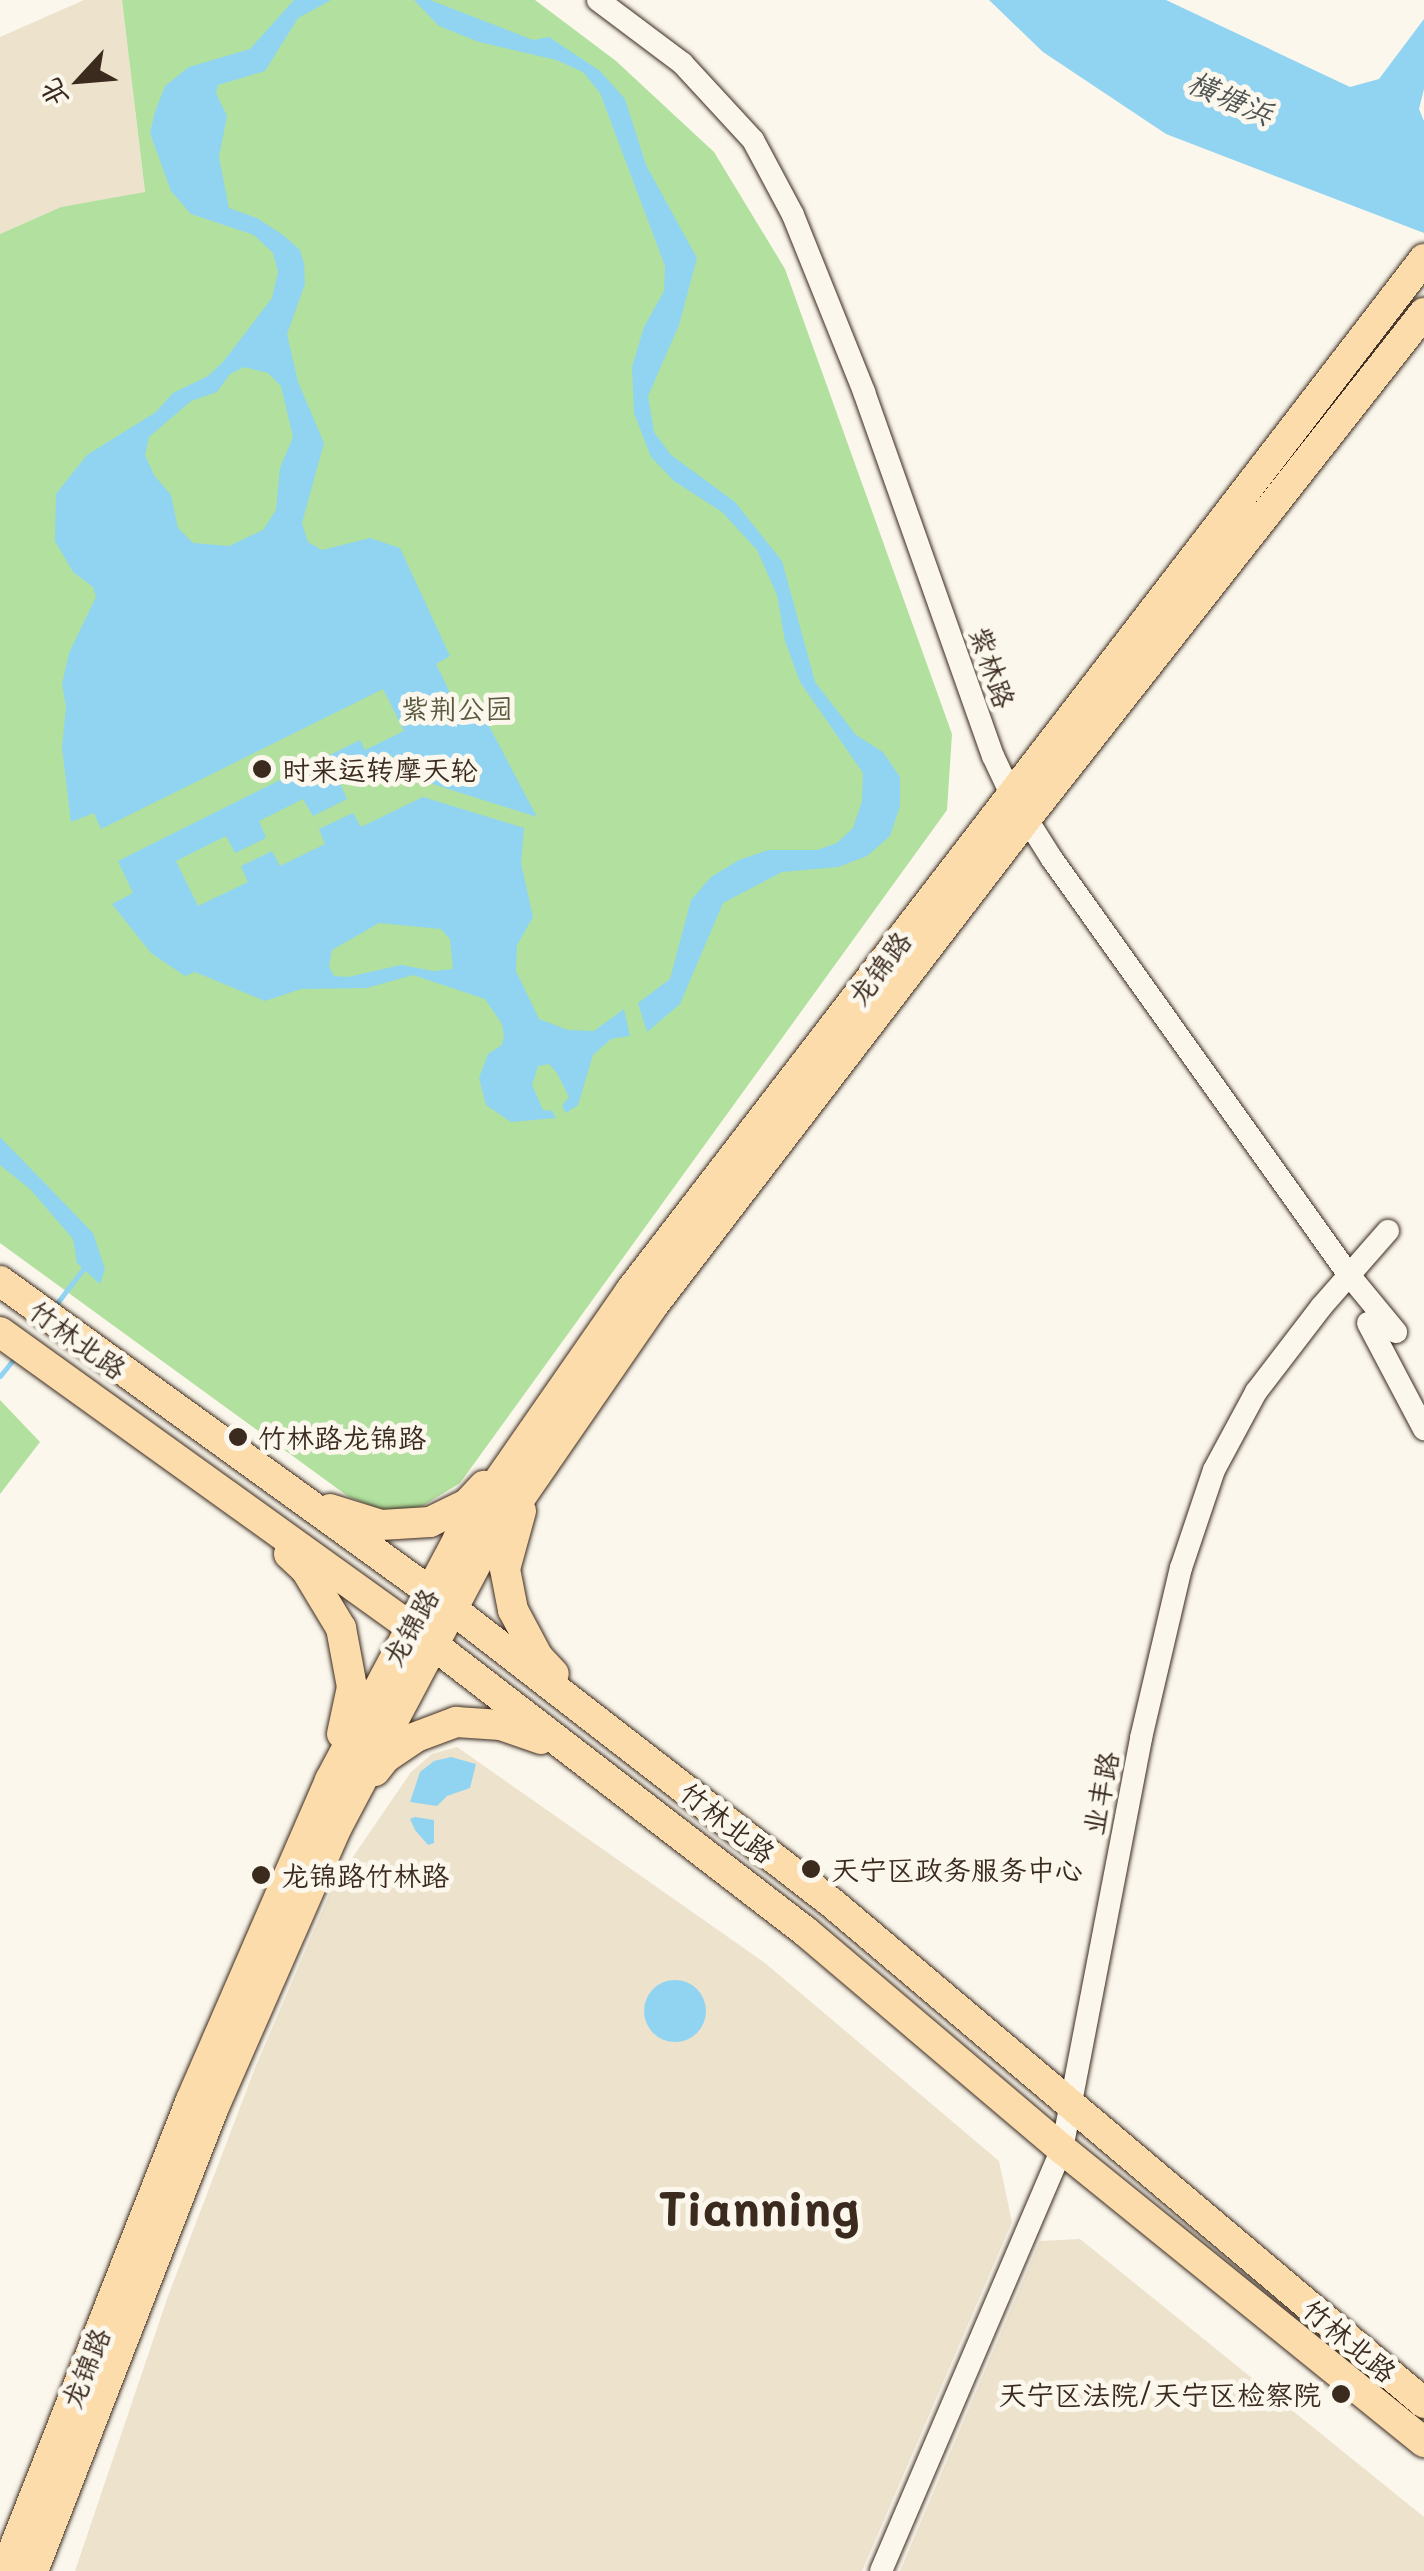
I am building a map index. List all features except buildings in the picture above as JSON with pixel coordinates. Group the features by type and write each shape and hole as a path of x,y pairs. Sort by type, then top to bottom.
{"main road":[{"path":"1018,806 1421,264"},
{"path":"1018,806 1424,313"},
{"name":"龙锦路","path":"12,2567 191,2100 330,1780 408,1626 440,1600 631,1290 1018,806"},
{"name":"竹林北路","path":"0,1282 440,1600 832,1903 1424,2402"},
{"name":"竹林北路","path":"6,1336 434,1645 806,1932 1062,2149 1424,2442"},
{"path":"299,1497 380,1525 430,1522 467,1504 534,1451"},
{"path":"534,1451 505,1568 514,1610 538,1657 605,1727"},
{"path":"235,1501 306,1570 342,1628 352,1687 330,1780"},
{"name":"龙锦路","path":"12,2567 337,1827 434,1645 440,1600"},
{"path":"337,1827 384,1758 416,1737 456,1722 502,1725 582,1759"}],"street":[{"name":"紫林路","path":"598,0 682,63 752,140 792,215 864,392 993,756 1018,806 1349,1275 1396,1332"},
{"name":"业丰路","path":"881,2571 1062,2149 1141,1738 1181,1568 1214,1470 1256,1392 1388,1231"},
{"path":"1368,1323 1424,1429"}],"shaded area":[{"path":"84,0 122,0 145,193 61,207 0,234 0,37"},
{"path":"457,1747 765,1963 999,2161 1012,2222 862,2571 75,2571 168,2296 255,2068 333,1886 411,1772 432,1754"},
{"path":"1080,2239 1424,2517 1424,2571 900,2571 1040,2241"}],"green space":[{"name":"紫荆公园","path":"122,0 535,0 616,61 714,152 785,269 952,734 947,810 460,1483 421,1507 391,1513 349,1497 0,1243 0,234 61,207 145,192"},
{"path":"0,1400 40,1442 0,1494"}],"water":[{"path":"294,0 331,0 298,18 265,71 218,85 216,93 227,116 219,157 229,208 257,218 283,235 300,250 304,264 305,284 287,334 298,382 324,443 302,523 308,542 322,550 370,538 400,548 450,656 436,664 461,715 479,707 537,817 401,774 391,755 339,781 347,799 313,816 303,799 259,821 266,838 235,853 226,836 176,861 198,906 248,882 241,866 272,851 280,866 325,844 319,829 353,813 361,827 423,797 524,828 521,863 533,917 517,945 516,971 539,1019 568,1030 594,1031 624,1009 630,1036 611,1039 593,1055 578,1105 566,1113 562,1106 569,1097 557,1073 549,1064 538,1066 532,1085 543,1110 552,1111 556,1118 511,1122 486,1105 479,1078 488,1054 502,1045 504,1036 502,1024 485,999 413,975 367,988 301,989 265,1001 195,972 185,976 151,953 112,904 133,893 118,861 360,740 365,750 404,731 383,689 101,829 94,813 71,822 62,748 66,707 62,684 69,653 96,597 93,587 73,572 55,541 56,494 87,455 156,412 173,393 208,376 272,298 278,272 273,253 254,235 191,214 171,191 150,133 165,86 189,67 250,49","holes":["244,367 268,373 281,386 293,437 280,468 276,510 263,530 229,546 193,543 178,528 171,495 154,475 145,455 149,437 191,401 217,392 230,374","379,923 441,929 450,939 453,969 433,971 401,965 348,977 334,976 329,966 332,950"]},
{"path":"414,0 430,0 533,40 549,37 600,71 625,99 646,165 697,258 679,325 648,396 654,432 671,455 735,502 782,561 815,682 856,735 883,752 900,777 900,806 890,836 867,856 838,867 782,872 723,903 680,1004 647,1032 638,1003 670,979 691,900 711,877 739,860 768,850 817,850 837,843 853,828 862,801 863,773 800,682 785,641 777,595 757,550 722,512 674,481 651,457 634,413 632,367 644,327 664,291 665,266 600,93 583,72 556,60 479,42 439,26"},
{"name":"横塘浜","path":"989,0 1166,0 1350,87 1379,79 1424,19 1424,89 1419,109 1424,121 1424,233 1166,134 1043,52"},
{"path":"0,1137 93,1233 105,1269 100,1284 77,1263 73,1239 30,1189 0,1165"},
{"path":"451,1757 476,1764 470,1788 447,1796 437,1806 410,1802 420,1772 434,1761"},
{"path":"410,1819 434,1820 434,1843 428,1845 415,1830"},
{"path":"675,1980 697,1989 706,2011 697,2033 675,2042 653,2033 644,2011 653,1989"}],"waterway":[{"path":"54,1307 87,1264"},
{"path":"0,1376 17,1355"}],"place":[{"name":"时来运转摩天轮","path":"262,769"},
{"name":"竹林路龙锦路","path":"238,1437"},
{"name":"天宁区政务服务中心","path":"811,1869"},
{"name":"龙锦路竹林路","path":"261,1875"},
{"name":"天宁区法院/天宁区检察院","path":"1341,2394"}],"district":[{"name":"Tianning","path":"759,2208"}]}
